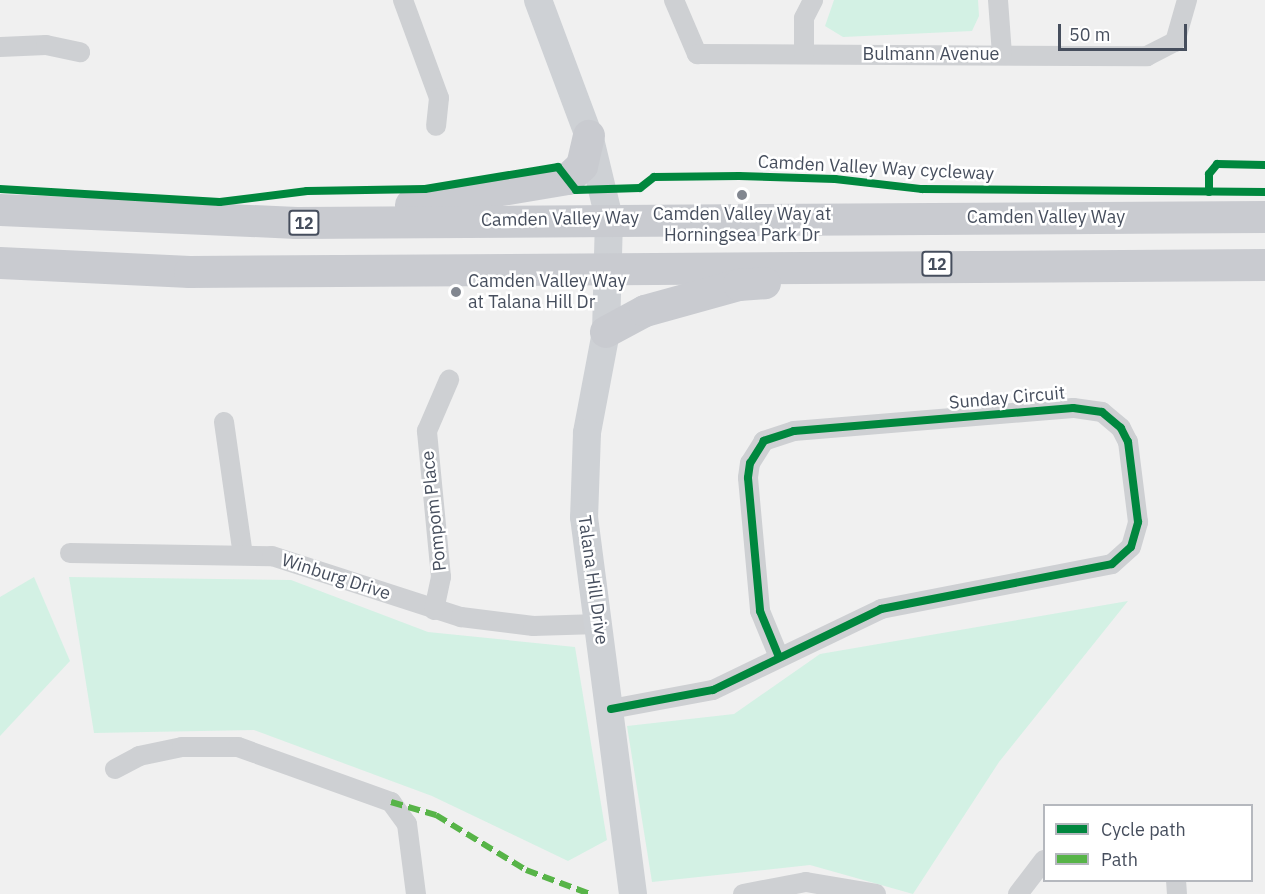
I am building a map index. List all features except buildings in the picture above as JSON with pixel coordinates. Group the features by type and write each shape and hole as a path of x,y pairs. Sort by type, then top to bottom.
{"main road":[{"path":"198,221 415,205 568,179 582,166 589,136"},
{"name":"Camden Valley Way","path":"0,210 198,221 1265,217"},
{"name":"12","path":"0,263 190,272 984,263 1265,265"},
{"path":"606,332 645,311 739,285 922,283 984,263"}],"street":[{"path":"404,0 439,98 436,126"},
{"name":"Bulmann Avenue","path":"674,0 697,54 1156,54 1175,42 1187,0"},
{"path":"804,54 804,18 813,0"},
{"path":"998,0 1002,54"},
{"name":"Talana Hill Drive","path":"537,3 589,136 609,218 606,332 583,479 633,894"},
{"path":"0,47 46,45 80,52"},
{"name":"Pompom Place","path":"434,610 441,577 427,431 449,380"},
{"name":"Sunday Circuit","path":"611,709 713,690 881,609 1112,564 1131,547 1138,522 1128,442 1121,428 1102,412 1073,408 794,430 764,441 750,463 748,478 760,611 779,657"},
{"path":"224,422 243,555"},
{"name":"Winburg Drive","path":"70,554 243,555 300,561 434,610 533,626 599,624"},
{"path":"115,769 139,756 182,747 238,747 391,802 407,824 416,894"},
{"path":"1018,894 1043,861"},
{"path":"743,894 807,882 876,894"}],"green space":[{"path":"834,0 978,0 979,16 972,31 843,37 825,26"},
{"path":"34,577 70,661 0,736 0,597"},
{"path":"69,577 291,580 428,632 575,647 607,840 568,861 432,796 254,730 94,733"},
{"path":"1128,601 999,762 913,894 810,865 652,882 627,726 734,714 820,654"}],"marked path":[{"path":"391,802 436,815 526,870 590,894"}],"cycle path":[{"path":"1209,192 1209,174 1217,164 1265,165"},
{"name":"Camden Valley Way cycleway","path":"0,189 220,202 307,191 425,189 558,167 576,190 640,188 654,177 739,176 835,179 922,189 1265,192"},
{"path":"611,709 713,690 881,609 1112,564 1131,547 1138,522 1128,442 1121,428 1102,412 1073,408 794,431 764,441 750,463 748,478 760,611 779,657"}],"place":[{"name":"Camden Valley Way at Horningsea Park Dr","path":"742,195"},
{"name":"Camden Valley Way at Talana Hill Dr","path":"456,292"}]}
